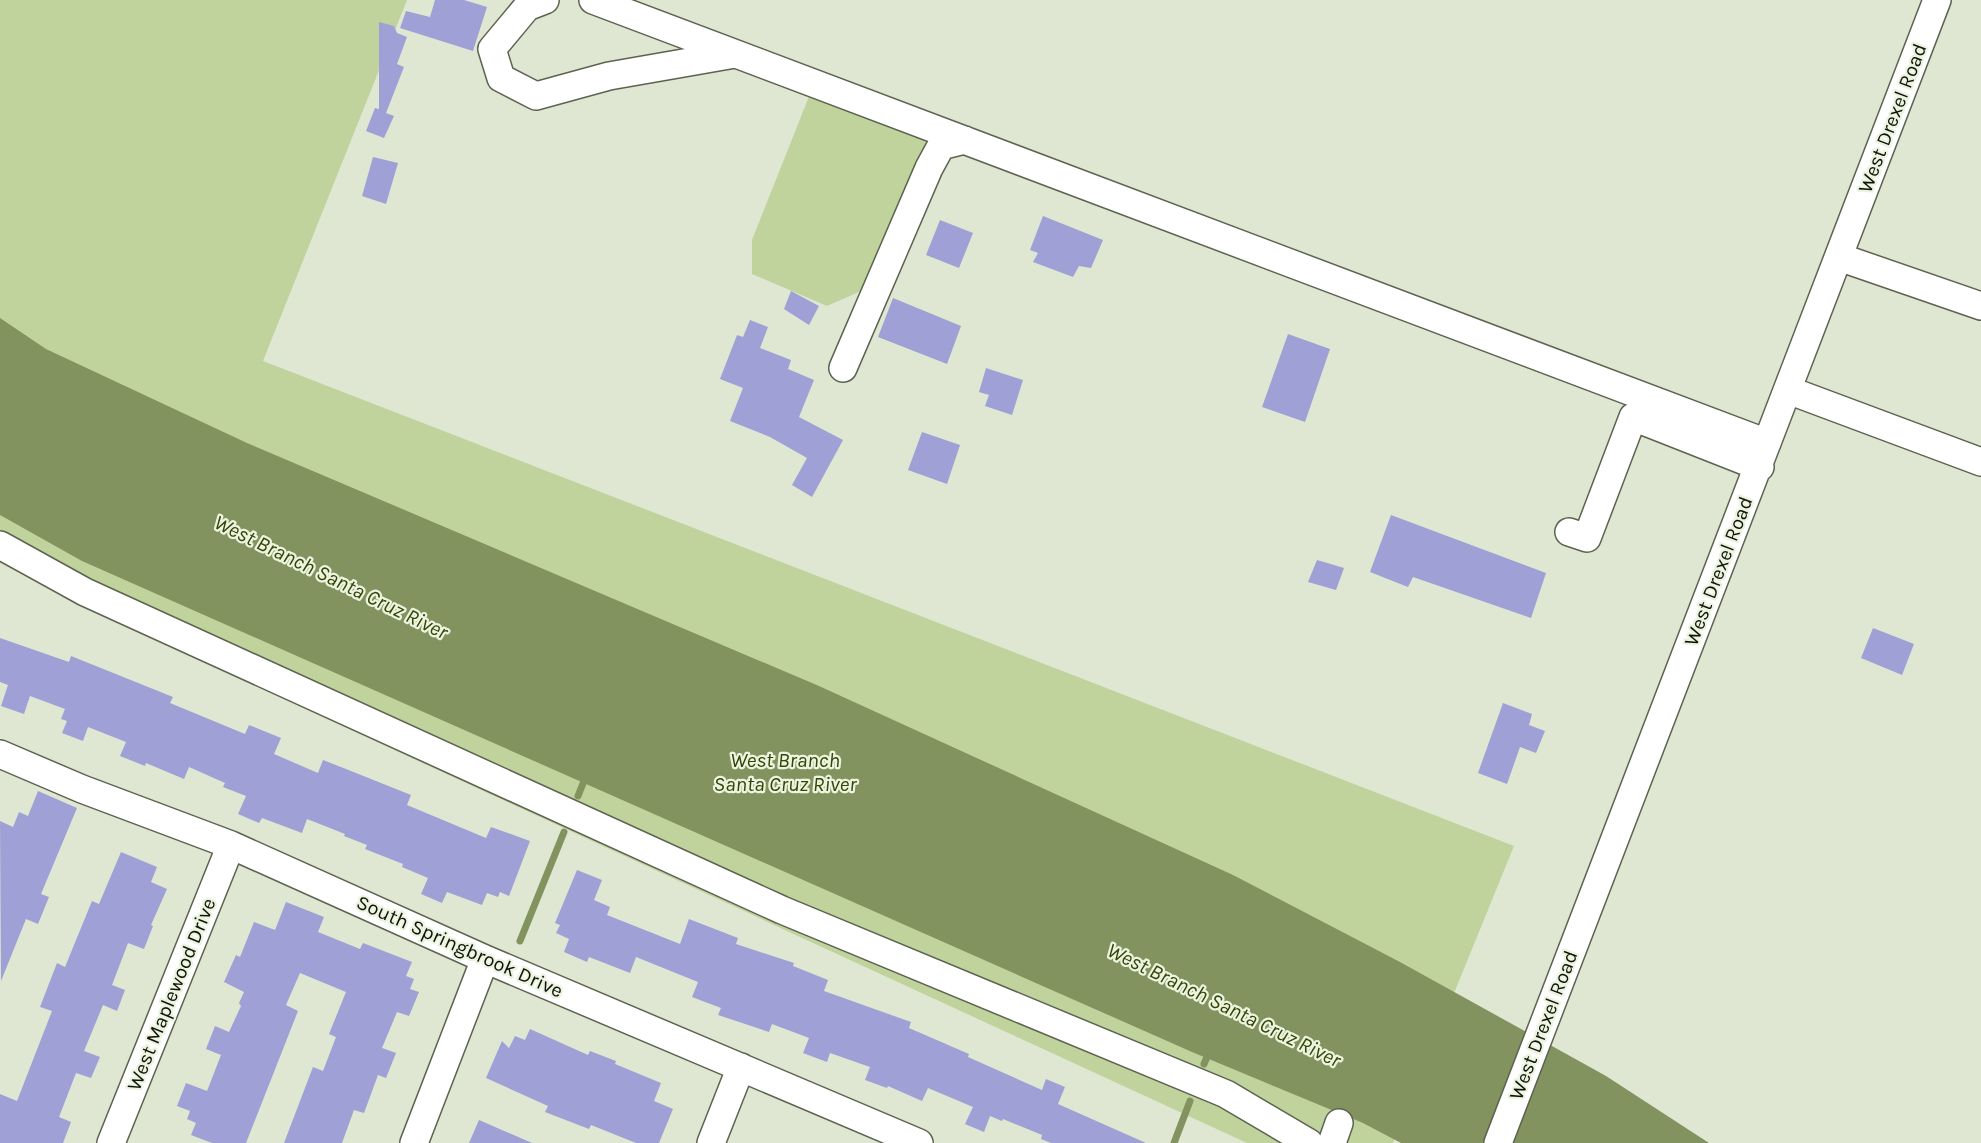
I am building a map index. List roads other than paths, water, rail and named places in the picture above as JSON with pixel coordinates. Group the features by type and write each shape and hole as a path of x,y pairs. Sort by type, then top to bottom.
{"street":[{"path":"546,0 527,7 492,49 501,78 536,96 609,76 736,54"},
{"path":"592,0 964,140 1762,459"},
{"name":"West Drexel Road","path":"1498,1143 1937,0"},
{"path":"843,368 929,168 942,146 964,140"},
{"path":"1839,257 1981,306"},
{"path":"1788,390 1981,462"},
{"path":"1569,532 1587,538 1634,417 1762,459"},
{"path":"0,545 85,592 782,910 1227,1094 1309,1143"},
{"name":"South Springbrook Drive","path":"0,754 82,789 231,845 485,958 919,1143"},
{"name":"West Maplewood Drive","path":"111,1143 231,845"},
{"path":"414,1143 485,958"},
{"path":"711,1143 741,1067"}],"water":[{"name":"West Branch Santa Cruz River","path":"0,318 46,349 247,443 819,686 1233,875 1400,962 1606,1076 1709,1143 1401,1143 1363,1123 1192,1052 82,561 0,515"}],"waterway":[{"path":"578,796 586,776"},
{"path":"520,941 564,832"},
{"path":"1204,1064 1210,1050"},
{"path":"1174,1143 1190,1101"}]}
